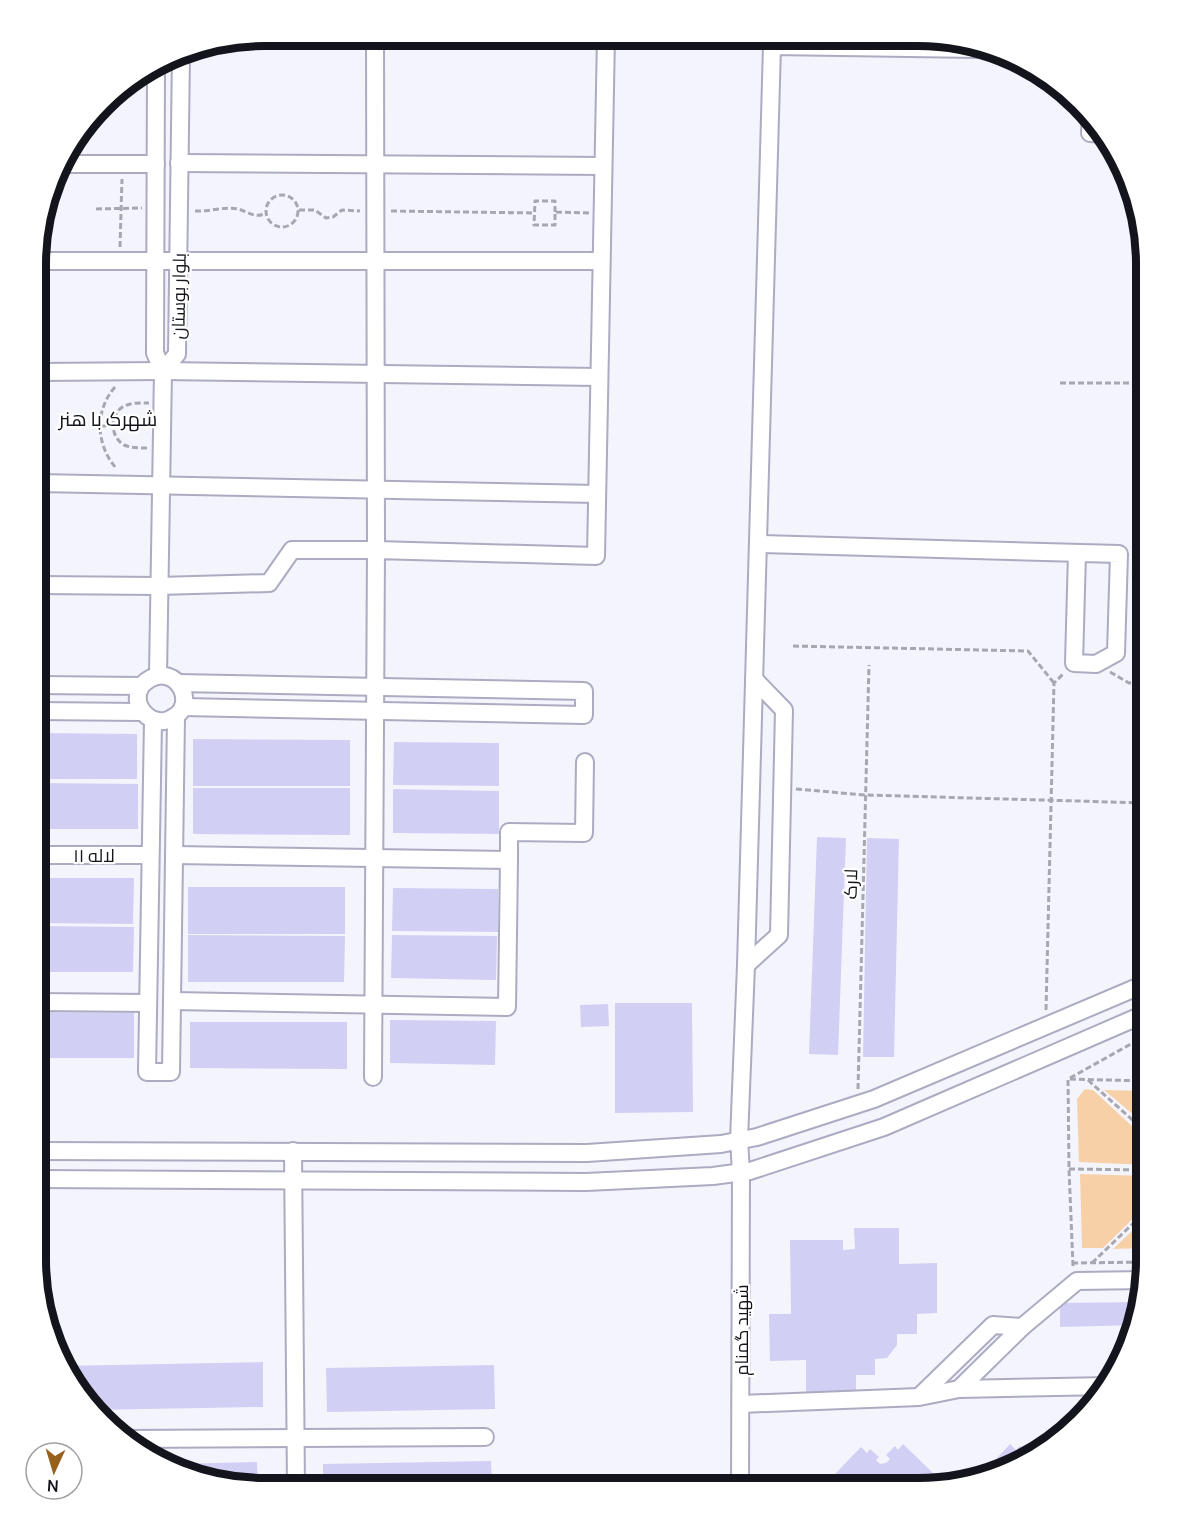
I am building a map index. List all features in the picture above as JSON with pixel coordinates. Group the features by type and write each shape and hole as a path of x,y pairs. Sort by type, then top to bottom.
{"street":[{"path":"373,1077 376,550 375,46"},
{"path":"46,585 159,586 268,583 292,550 596,556 606,46"},
{"name":"شهید گمنام","path":"740,1478 741,1172 739,1140 772,46 950,49"},
{"name":"بلوار بوستان","path":"156,75 155,353 163,371 177,354 181,63"},
{"path":"179,163 603,166"},
{"path":"71,164 156,164"},
{"path":"46,261 601,261"},
{"path":"46,372 163,371 599,377"},
{"path":"158,675 163,371"},
{"path":"46,483 597,494"},
{"path":"758,544 1119,554 1116,653 1096,664 1074,663 1077,553"},
{"path":"158,675 169,676 178,683 184,693 180,712 174,855 171,1072 147,1072 150,855 147,716 137,697 141,686 148,679 158,675"},
{"path":"746,964 778,935 784,710 754,679"},
{"path":"46,711 147,716 164,722 180,712 375,711 584,715 584,691 178,683"},
{"path":"46,685 141,686"},
{"path":"172,1001 507,1007 509,832 584,833 585,762"},
{"name":"لاله ۱۱","path":"46,855 150,855"},
{"path":"174,855 509,860"},
{"path":"46,1150 587,1152 721,1144 757,1137 873,1099 1136,988"},
{"path":"46,1002 148,1003"},
{"path":"46,1179 586,1182 713,1176 750,1171 884,1126 1136,1018"},
{"path":"293,1152 296,1478"},
{"path":"958,1389 1022,1327 1077,1281 1136,1280"},
{"path":"919,1397 993,1325 1022,1327"},
{"path":"741,1404 919,1397 958,1389 1097,1386"},
{"path":"138,1438 485,1437"}],"path":[{"path":"120,261 122,164"},
{"path":"281,195 293,199 298,210 295,222 290,226 277,227 267,219 266,206 269,201 281,195"},
{"path":"535,201 555,201 555,212 555,225 534,225 535,201"},
{"path":"96,209 156,208"},
{"path":"179,210 200,211 228,208 253,215 261,216 266,213"},
{"path":"298,210 315,210 326,219 342,210 534,213"},
{"path":"555,212 602,213"},
{"path":"117,470 105,453 102,443 100,426 102,411 111,392 119,383 137,371"},
{"path":"1060,383 1136,382"},
{"path":"161,449 125,446 116,438 113,426 117,413 127,405 162,403"},
{"path":"100,426 113,426"},
{"path":"793,646 1028,651 1054,683 1046,1025"},
{"path":"1054,683 1074,663"},
{"path":"1096,664 1129,683 1136,683"},
{"name":"لارک","path":"857,1104 869,665"},
{"path":"782,788 866,795 1136,803"},
{"path":"1068,1079 1136,1041"},
{"path":"1068,1079 1136,1080"},
{"path":"1068,1079 1072,1263 1077,1281"},
{"path":"1087,1079 1136,1123"},
{"path":"1069,1169 1136,1170"},
{"path":"1092,1263 1136,1220"},
{"path":"1072,1263 1136,1262"}],"shaded area":[{"path":"1085,1089 1093,1090 1136,1130 1136,1165 1079,1162 1077,1099"},
{"path":"1104,1090 1136,1091 1136,1117"},
{"path":"1080,1174 1136,1176 1136,1216 1103,1248 1082,1248"},
{"path":"1136,1227 1136,1248 1113,1249"}],"building":[{"path":"46,733 137,734 137,779 46,779"},
{"path":"193,739 350,740 350,786 193,786"},
{"path":"394,742 499,743 499,786 393,785"},
{"path":"46,783 138,784 138,829 46,829"},
{"path":"193,788 350,788 350,835 193,834"},
{"path":"393,789 499,791 499,834 393,833"},
{"path":"817,837 846,838 838,1055 809,1054"},
{"path":"867,838 899,839 894,1057 863,1057"},
{"path":"46,878 134,878 133,924 46,923"},
{"path":"188,887 345,887 345,934 188,934"},
{"path":"393,888 498,889 498,932 392,931"},
{"path":"46,926 134,927 133,972 46,972"},
{"path":"188,935 345,936 344,982 188,982"},
{"path":"392,935 497,936 496,980 391,978"},
{"path":"615,1003 692,1003 693,1112 615,1113"},
{"path":"608,1004 609,1026 581,1027 580,1005"},
{"path":"46,1012 134,1013 134,1058 46,1058"},
{"path":"390,1020 496,1021 495,1065 390,1063"},
{"path":"190,1022 347,1022 347,1069 190,1068"},
{"path":"854,1228 899,1228 899,1264 937,1263 937,1313 917,1314 917,1334 897,1334 897,1345 887,1358 875,1359 875,1375 856,1375 856,1396 806,1397 806,1360 770,1361 769,1314 791,1314 790,1240 843,1240 843,1250 855,1249"},
{"path":"1132,1302 1127,1325 1060,1327 1060,1303"},
{"path":"263,1362 263,1407 106,1410 83,1382 74,1366"},
{"path":"494,1365 495,1409 327,1412 326,1368"},
{"path":"903,1444 934,1474 930,1478 840,1478 835,1474 861,1447 867,1453 870,1449 879,1457 876,1460 880,1464 890,1459 886,1455 895,1446 898,1450"},
{"path":"1010,1444 1016,1450 1020,1446 1024,1450 1015,1456 989,1467"},
{"path":"491,1461 492,1478 323,1478 323,1464"},
{"path":"257,1462 258,1478 236,1477 185,1464"}],"district":[{"name":"شهرک با هنر","path":"108,418"}]}
